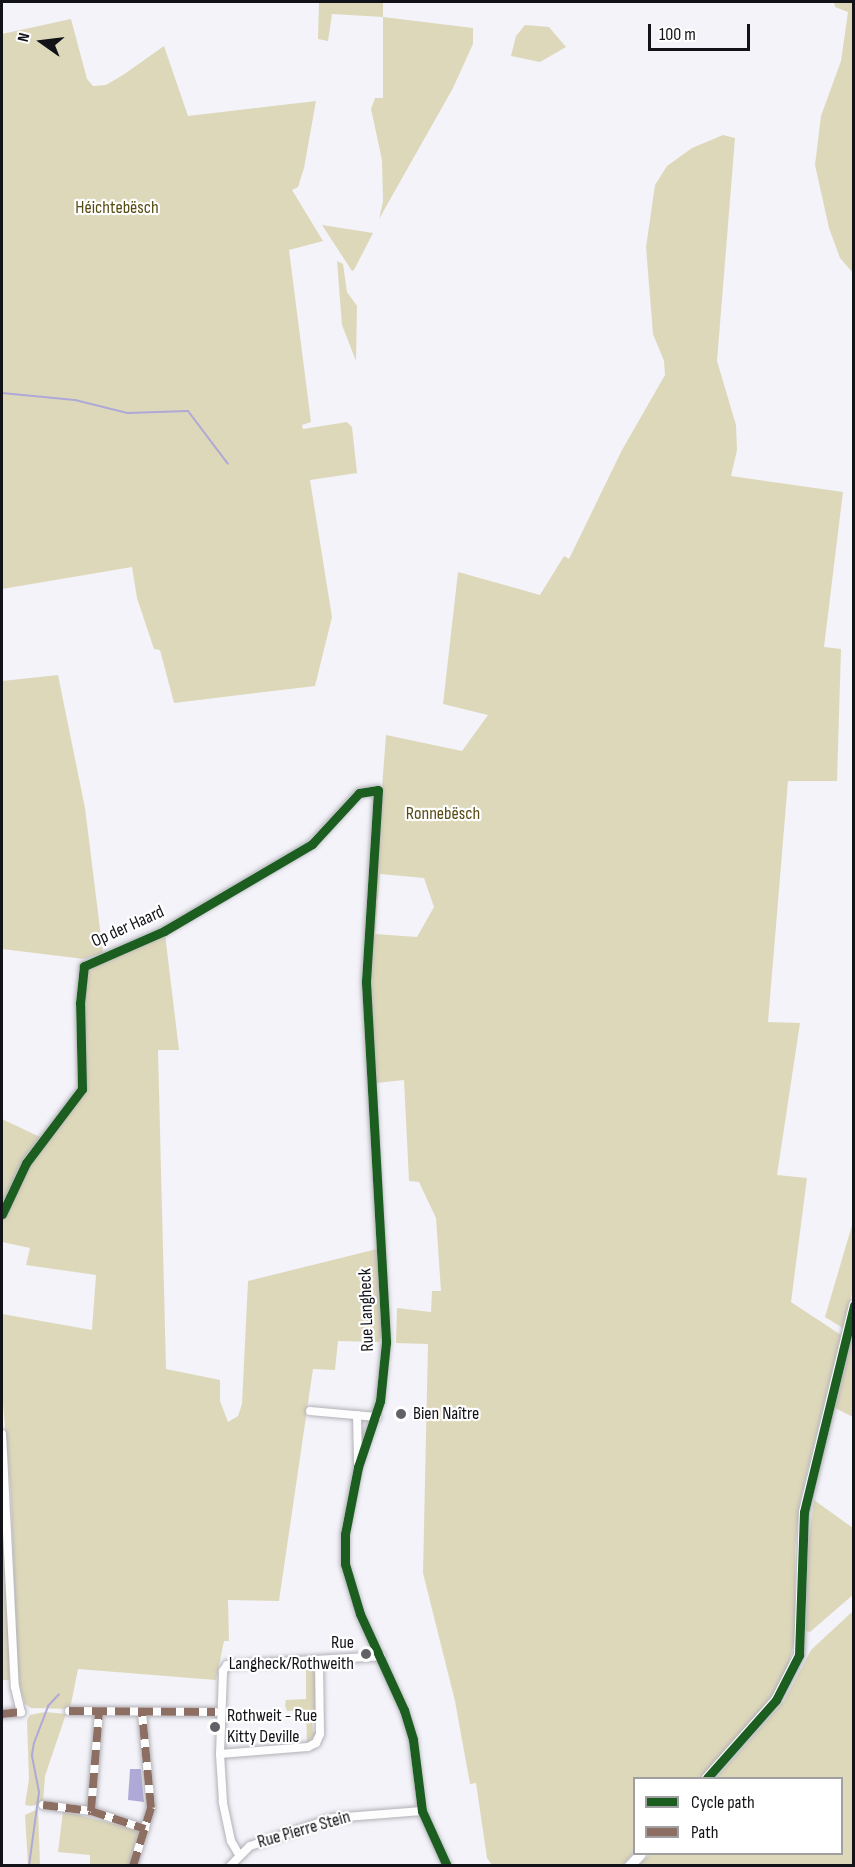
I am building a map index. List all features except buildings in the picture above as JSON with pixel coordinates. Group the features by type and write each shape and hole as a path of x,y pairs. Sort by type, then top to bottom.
{"main road":[{"path":"709,1777 776,1700 799,1655 804,1512 854,1305"}],"street":[{"name":"Op der Haard","path":"2,1214 26,1163 82,1089 80,1003 84,966 164,931 312,844 359,793 378,790"},
{"name":"Rue Langheck","path":"378,790 366,983 386,1342 377,1417 358,1467 345,1534 345,1564 360,1614 394,1681 413,1740 422,1811 447,1866"},
{"path":"310,1411 377,1417"},
{"name":"Rue Langheck","path":"357,1415 358,1467"},
{"path":"2,1434 15,1687 21,1712 2,1714"},
{"path":"238,1853 231,1841 223,1802 220,1754 223,1671 227,1665 233,1662 318,1662 381,1656"},
{"path":"220,1754 308,1747 316,1743 320,1734 318,1662"},
{"path":"69,1711 215,1712"},
{"path":"91,1811 99,1712"},
{"path":"133,1866 150,1808 142,1713"},
{"path":"43,1805 91,1811 145,1828"},
{"name":"Rue Pierre Stein","path":"230,1866 238,1853 333,1818 422,1811"}],"green space":[{"path":"319,2 383,2 383,17 332,14 328,41 318,39"},
{"path":"834,2 853,2 853,273 840,258 829,228 815,165 821,116 841,61 848,12 835,7"},
{"path":"383,17 473,28 473,44 453,88 379,219 383,202 382,160 371,109 375,98 383,98"},
{"name":"Héichtebësch","path":"71,19 87,79 93,86 106,85 164,46 188,116 316,101 304,168 298,187 292,190 323,241 289,250 311,422 302,425 303,429 347,422 352,427 357,473 310,480 332,617 315,686 174,703 160,650 154,649 137,598 132,567 2,589 2,34"},
{"path":"525,25 549,27 566,47 540,62 511,56 516,36"},
{"name":"Ronnebësch","path":"723,135 735,138 717,361 736,425 737,450 731,476 843,492 824,647 841,649 837,781 788,781 768,1022 800,1023 777,1175 807,1178 791,1302 841,1335 800,1501 795,1549 795,1638 786,1675 772,1699 701,1777 633,1777 633,1853 623,1865 492,1865 487,1858 476,1783 470,1784 455,1701 423,1573 428,1344 396,1343 397,1308 431,1312 432,1291 441,1291 436,1218 419,1182 409,1181 404,1080 376,1083 369,961 386,735 462,751 488,715 443,704 458,572 540,595 564,556 569,559 622,450 665,375 664,361 653,334 646,247 655,185 667,166 692,148","holes":["380,874 424,878 434,907 417,937 375,934"]},
{"path":"322,225 373,233 354,270 352,271"},
{"path":"337,261 343,264 347,292 357,306 356,361 342,325"},
{"path":"58,675 85,808 103,953 84,959 2,949 2,681"},
{"path":"165,934 179,1050 158,1050 166,1369 220,1380 220,1401 228,1422 238,1416 242,1404 248,1281 377,1249 382,1333 379,1342 338,1341 335,1370 313,1369 279,1601 228,1600 229,1641 224,1641 216,1680 78,1669 70,1709 31,1708 25,1704 18,1680 11,1495 2,1392 2,1314 92,1330 96,1275 26,1265 30,1248 2,1242 2,1221 32,1157 85,1083 82,1003 84,976 89,966"},
{"path":"2,1119 40,1137 23,1163 2,1209"},
{"path":"853,1222 853,1290 843,1328 825,1317"},
{"path":"853,1334 852,1363 853,1417 835,1408"},
{"path":"2,1456 9,1620 9,1680 2,1680"},
{"path":"814,1500 853,1528 854,1594 810,1632 806,1631 808,1546"},
{"path":"853,1611 853,1865 639,1865 649,1855 843,1855 843,1777 717,1777 784,1701 811,1650"},
{"path":"306,1667 316,1671 317,1716 312,1717 313,1732 317,1732 307,1744 306,1710 287,1711 285,1705 286,1700 306,1699"},
{"path":"45,1712 66,1714 45,1776 43,1803 25,1805 29,1779 27,1720 30,1715"},
{"path":"38,1809 40,1865 28,1865 25,1815"},
{"path":"63,1811 141,1831 129,1865 90,1865 90,1855 58,1852"}],"shaded area":[{"path":"130,1769 141,1769 144,1802 128,1800"}],"waterway":[{"path":"2,393 75,400 127,413 188,411 228,464"},
{"path":"29,1866 39,1792 32,1755 34,1743 48,1706 59,1694"}],"marked path":[{"path":"69,1711 215,1712"},
{"path":"2,1714 21,1712"},
{"path":"91,1811 99,1712"},
{"path":"133,1866 151,1808 142,1713"},
{"path":"43,1805 91,1811 145,1829"}],"cycle path":[{"path":"2,1214 26,1163 82,1089 80,1003 84,966 164,931 312,844 359,793 378,790 366,983 386,1342 380,1401 358,1467 345,1534 345,1564 360,1614 404,1710 413,1740 422,1811 447,1866"},
{"path":"708,1777 776,1700 799,1655 804,1512 854,1305"}],"place":[{"name":"Bien Naître","path":"401,1414"},
{"name":"Rue Langheck/Rothweith","path":"366,1654"},
{"name":"Rothweit - Rue Kitty Deville","path":"215,1727"}]}
